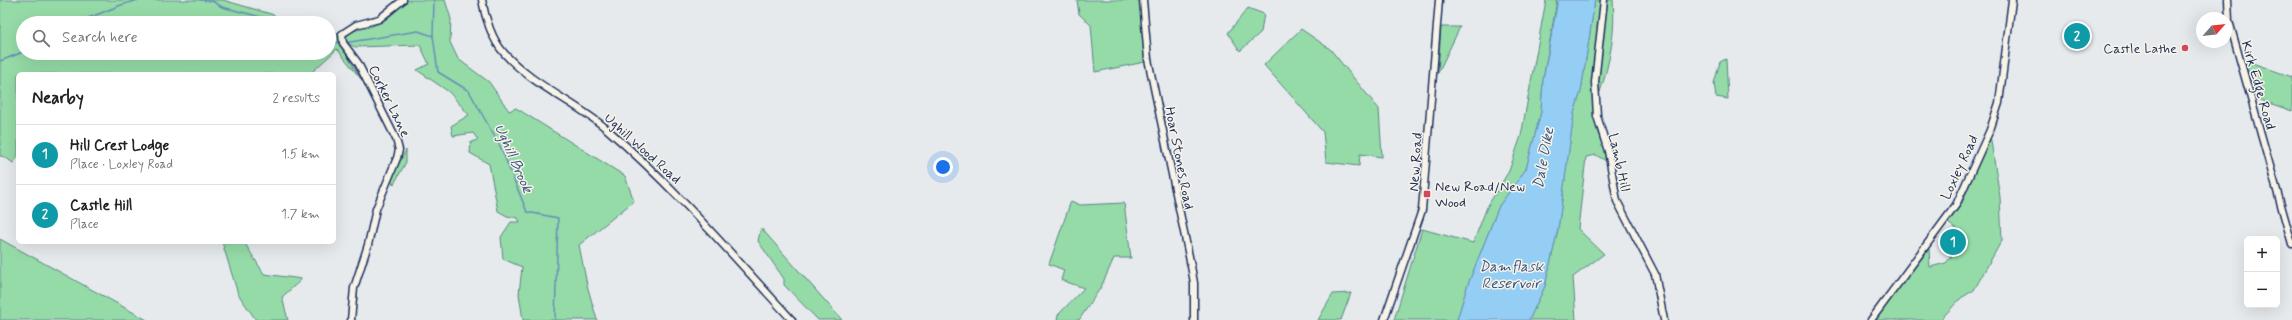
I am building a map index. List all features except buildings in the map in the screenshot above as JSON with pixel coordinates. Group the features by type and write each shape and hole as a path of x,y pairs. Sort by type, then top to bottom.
{"street":[{"name":"Corker Lane","path":"351,320 354,288 368,245 376,209 396,163 399,150 396,139 358,63 343,43 342,34 356,25 379,19 403,0"},
{"name":"Ughill Wood Road","path":"482,0 495,38 505,54 536,81 592,118 618,139 664,182 792,320"},
{"name":"Hoar Stones Road","path":"1143,0 1148,59 1194,284 1194,320"},
{"name":"New Road","path":"1384,320 1422,210 1439,0"},
{"name":"Lamb Hill","path":"1604,0 1595,82 1597,116 1608,151 1617,201 1655,274 1664,320"},
{"name":"Loxley Road","path":"1871,320 1956,205 1990,130 1999,103 2012,0"},
{"name":"Kirk Edge Road","path":"2228,0 2229,21 2292,244"}],"green space":[{"path":"0,0 223,0 275,16 16,16 16,60 325,60 312,72 16,72 16,159 13,163 5,157 0,156"},
{"path":"407,0 445,0 451,19 450,42 458,59 489,82 509,111 516,108 625,176 634,201 579,245 587,285 597,320 523,320 519,294 522,267 503,259 501,237 511,222 520,222 518,218 507,216 498,211 489,164 470,153 471,142 478,140 473,133 453,136 451,126 469,115 449,92 417,70 429,64 420,45 355,47 347,43 345,35 353,31 371,27 384,21"},
{"path":"1077,0 1140,0 1145,62 1095,72 1091,25 1079,14"},
{"path":"1546,0 1557,0 1543,80 1541,112 1526,169 1499,206 1467,287 1457,320 1394,320 1422,229 1473,243 1487,207 1509,171 1521,136"},
{"path":"1595,0 1601,0 1592,82 1596,128 1605,152 1606,161 1596,155 1586,157 1578,229 1604,254 1573,277 1576,320 1529,320 1545,286 1558,229 1574,113 1581,91"},
{"path":"1606,0 1613,0 1614,23 1607,69 1600,92 1596,86"},
{"path":"1248,8 1264,14 1261,32 1240,51 1228,33"},
{"path":"1441,27 1460,27 1438,73"},
{"path":"1301,29 1330,49 1379,109 1382,157 1360,154 1359,166 1326,162 1323,132 1264,65"},
{"path":"336,34 339,34 340,44 361,79 337,49 336,50"},
{"path":"1726,59 1728,99 1716,97 1714,83 1720,62"},
{"path":"2244,60 2292,77 2292,111 2255,98"},
{"path":"1990,135 2000,197 2002,240 1974,290 1961,298 1940,320 1875,320 1929,249 1930,267 1946,263 1967,236 1948,223 1962,203"},
{"path":"406,150 406,162 394,184 390,181"},
{"path":"1071,201 1080,205 1124,203 1131,258 1114,258 1101,287 1079,320 1057,320 1058,315 1084,288 1061,280 1064,270 1049,264"},
{"path":"761,228 842,320 818,320 784,285 784,279 758,241"},
{"path":"0,239 147,320 0,320"},
{"path":"223,244 245,244 264,274 302,279 282,297 288,320 256,320 238,294"},
{"path":"1351,293 1341,320 1318,320 1333,294"}],"water":[{"name":"Damflask Reservoir","path":"1558,0 1595,0 1581,91 1574,113 1558,229 1545,286 1529,320 1457,320 1467,287 1499,206 1526,169 1541,112 1543,80"}],"waterway":[{"path":"94,16 138,0"},
{"path":"201,0 212,1 222,7 257,16"},
{"name":"Ughill Brook","path":"434,0 433,36 438,72 469,91 501,148 527,212 558,218 555,320"},
{"path":"344,43 418,31 433,36"},
{"path":"336,43 341,43"},
{"path":"0,61 16,55"}],"place":[{"name":"Castle Hill","path":"2077,36"},
{"name":"Castle Lathe","path":"2185,48"},
{"name":"New Road/New Wood","path":"1427,194"},
{"name":"Hill Crest Lodge","path":"1953,242"}],"water label":[{"name":"Dale Dike","path":"1543,158"}]}
